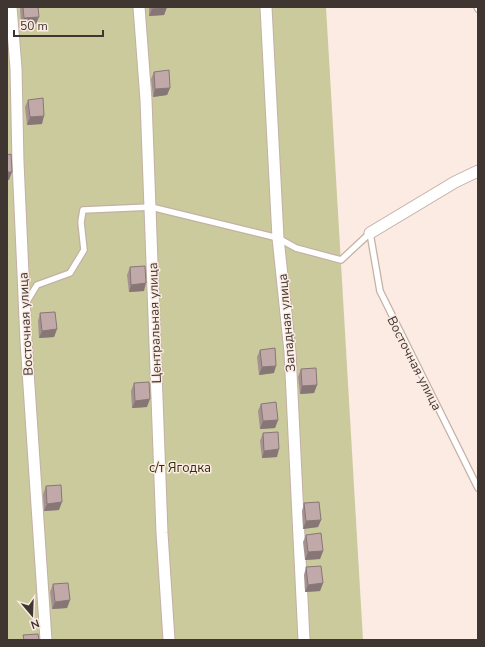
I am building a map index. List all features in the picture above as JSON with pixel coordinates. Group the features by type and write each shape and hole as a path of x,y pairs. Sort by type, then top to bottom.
{"street":[{"name":"Восточная улица","path":"11,7 16,68 24,306 46,640"},
{"name":"Центральная улица","path":"139,7 146,100 162,518 169,640"},
{"name":"Западная улица","path":"266,7 278,238 290,352 304,640"},
{"path":"370,233 455,182 478,172"}],"lane":[{"path":"24,306 37,285 70,273 84,250 81,222 83,210 151,207 278,238 296,248 341,260 370,233"},
{"name":"Восточная улица","path":"370,233 380,291 478,488"}],"green space":[{"name":"с/т Ягодка","path":"7,7 326,7 363,640 7,640"}],"building":[{"path":"23,7 38,7 39,17 24,18"},
{"path":"152,7 167,7 152,9"},
{"path":"169,70 170,88 155,89 154,72"},
{"path":"43,98 44,116 30,117 28,100"},
{"path":"11,154 12,172 7,172 7,155"},
{"path":"145,266 146,283 131,285 130,267"},
{"path":"55,312 57,329 42,331 40,313"},
{"path":"275,348 276,366 262,367 260,350"},
{"path":"316,368 317,385 302,386 301,369"},
{"path":"149,382 150,399 135,401 134,383"},
{"path":"276,402 278,420 263,421 261,404"},
{"path":"278,432 279,449 264,451 263,433"},
{"path":"61,485 62,502 47,504 46,486"},
{"path":"319,502 321,520 306,521 304,503"},
{"path":"321,533 323,551 308,552 306,535"},
{"path":"321,566 323,583 308,585 306,567"},
{"path":"68,583 70,600 55,602 53,584"},
{"path":"38,634 39,640 24,640 23,635"}]}
